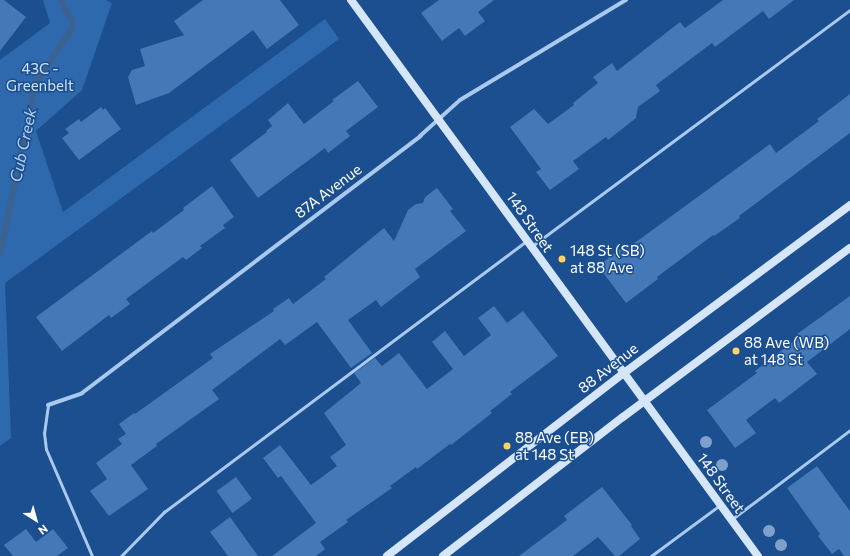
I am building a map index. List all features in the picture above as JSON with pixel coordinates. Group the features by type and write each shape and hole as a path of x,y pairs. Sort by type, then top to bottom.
{"main road":[{"name":"148 Street","path":"351,0 439,118 528,244 624,373 730,520 758,556"},
{"name":"88 Avenue","path":"387,556 624,373 850,205"},
{"path":"443,556 644,401 850,248"}],"street":[{"name":"87A Avenue","path":"48,405 82,393 420,136 460,100 626,0"}],"lane":[{"path":"121,556 164,512 528,244 850,10"},
{"path":"48,405 44,433 46,449 92,556"},
{"path":"730,520 850,430"},
{"path":"651,556 720,505"}],"green space":[{"name":"43C - Greenbelt","path":"43,0 106,0 112,3 82,90 36,131 63,212 325,19 339,39 5,283 11,438 0,446 0,60 50,23"}],"building":[{"path":"0,0 4,0 26,17 0,51"},
{"path":"203,0 280,0 299,25 267,49 253,30 169,93 136,105 128,77 132,70 145,66 140,49 184,35 174,21"},
{"path":"439,0 494,0 478,12 485,21 465,36 459,28 442,41 421,13"},
{"path":"723,0 794,0 769,19 763,11 715,47 712,43 656,85 660,91 638,107 636,118 608,140 606,137 573,161 579,169 550,190 536,172 541,169 510,127 534,109 548,124 574,105 573,103 598,83 593,77 612,63 617,71 680,22 685,28"},
{"path":"358,81 378,107 346,131 350,136 328,153 325,148 258,198 230,160 267,132 266,131 272,126 268,120 288,103 304,124 334,101 332,100"},
{"path":"850,94 850,133 739,216 740,218 714,236 713,235 657,277 658,279 626,303 598,266 623,247 625,250 770,144 776,153 819,121 817,119"},
{"path":"101,107 103,110 105,108 121,129 79,160 62,138 69,133 65,129 79,119 81,122"},
{"path":"212,186 234,217 223,225 225,228 200,246 202,248 186,260 183,257 126,299 130,304 111,318 109,315 62,351 36,317 152,231 153,233 184,210 183,208"},
{"path":"437,188 453,209 450,211 466,231 415,269 420,277 381,307 376,300 348,320 372,353 351,368 317,322 285,345 280,339 212,390 219,399 156,444 157,446 131,465 148,489 109,516 90,491 107,479 96,463 122,444 118,439 126,434 119,424 213,358 210,354 274,311 273,309 289,298 293,304 326,279 324,277 384,228 394,241 408,210 416,204 423,203 425,197"},
{"path":"850,296 850,329 807,362 817,374 779,403 775,398 746,420 756,433 735,448 707,410 757,373 755,371 799,337 797,334"},
{"path":"494,306 507,323 523,311 558,356 510,392 512,394 490,411 492,413 451,445 450,444 417,469 416,467 390,486 392,488 346,520 348,522 320,542 325,549 316,556 272,556 316,523 281,476 278,478 263,458 280,445 311,485 337,466 330,457 346,445 324,413 361,383 354,373 375,358 382,366 399,353 427,389 453,369 432,342 445,331 464,356 491,335 478,318"},
{"path":"817,466 850,511 850,556 844,556 839,549 832,554 818,536 820,534 787,488"},
{"path":"236,477 252,499 232,513 217,491"},
{"path":"602,487 632,525 631,526 640,539 619,556 615,556 598,537 573,556 519,556 567,520 564,516"},
{"path":"230,517 258,556 228,556 210,532"},
{"path":"26,529 36,542 53,529 68,548 57,556 13,556 4,545"}],"waterway":[{"name":"Cub Creek","path":"0,254 36,82 72,27 72,21 61,0"}],"place":[{"name":"148 St (SB) at 88 Ave","path":"562,259"},
{"name":"88 Ave (WB) at 148 St","path":"736,351"},
{"name":"88 Ave (EB) at 148 St","path":"507,446"}]}
